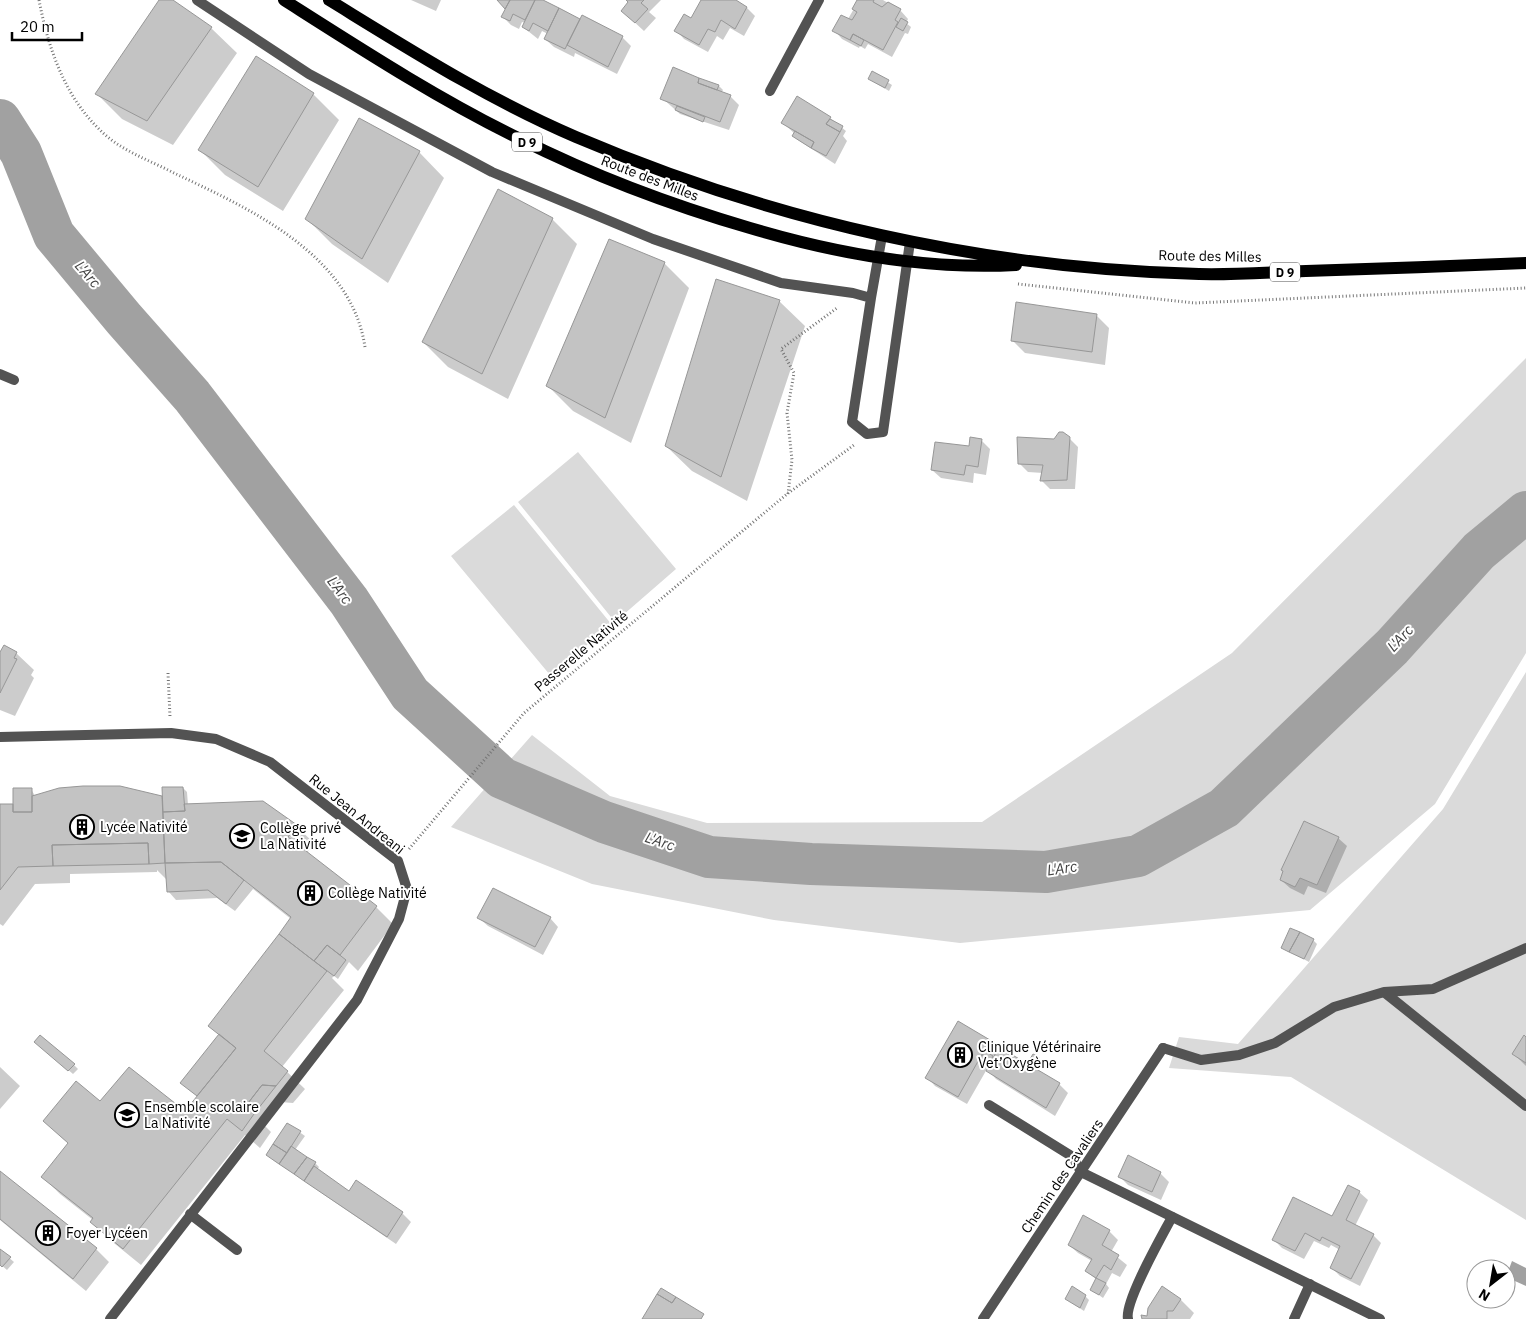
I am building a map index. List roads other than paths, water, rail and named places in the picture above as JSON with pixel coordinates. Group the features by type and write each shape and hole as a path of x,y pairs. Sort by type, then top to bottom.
{"main road":[{"name":"Route des Milles","path":"284,0 437,94 520,140 597,174 680,207 790,240 834,251 928,265 971,268 1044,263"},
{"name":"Route des Milles","path":"329,0 446,72 575,137 724,193 882,236 1044,263 1200,274 1526,263"}],"street":[{"path":"197,0 309,74 492,172 653,239 781,283 871,298"},
{"path":"770,91 820,0"},
{"path":"882,236 877,257 852,422 867,434 883,432 910,242"},
{"path":"0,374 14,380"},
{"name":"Rue Jean Andreani","path":"0,738 171,733 216,739 270,762 398,861 406,889 399,919 357,1000 110,1319"},
{"path":"1384,992 1433,989 1526,948"},
{"path":"1384,992 1526,1106"},
{"name":"Chemin des Cavaliers","path":"983,1319 1163,1048 1201,1060 1239,1055 1276,1043 1334,1007 1384,992"},
{"path":"989,1105 1073,1157 1080,1172 1380,1319"},
{"path":"190,1214 237,1250"},
{"path":"1128,1319 1126,1314 1135,1290 1172,1217"},
{"path":"1294,1319 1310,1284"}],"waterway":[{"name":"L'Arc","path":"0,120 21,153 54,235 124,319 192,396 349,601 410,694 502,778 604,822 709,857 811,864 1046,872 1138,856 1224,808 1392,647 1479,551 1526,512"}],"place":[{"name":"Lycée Nativité","path":"82,827"},
{"name":"Collège privé La Nativité","path":"242,836"},
{"name":"Collège Nativité","path":"310,893"},
{"name":"Clinique Vétérinaire Vet’Oxygène","path":"960,1055"},
{"name":"Ensemble scolaire La Nativité","path":"127,1115"},
{"name":"Foyer Lycéen","path":"48,1233"}]}
